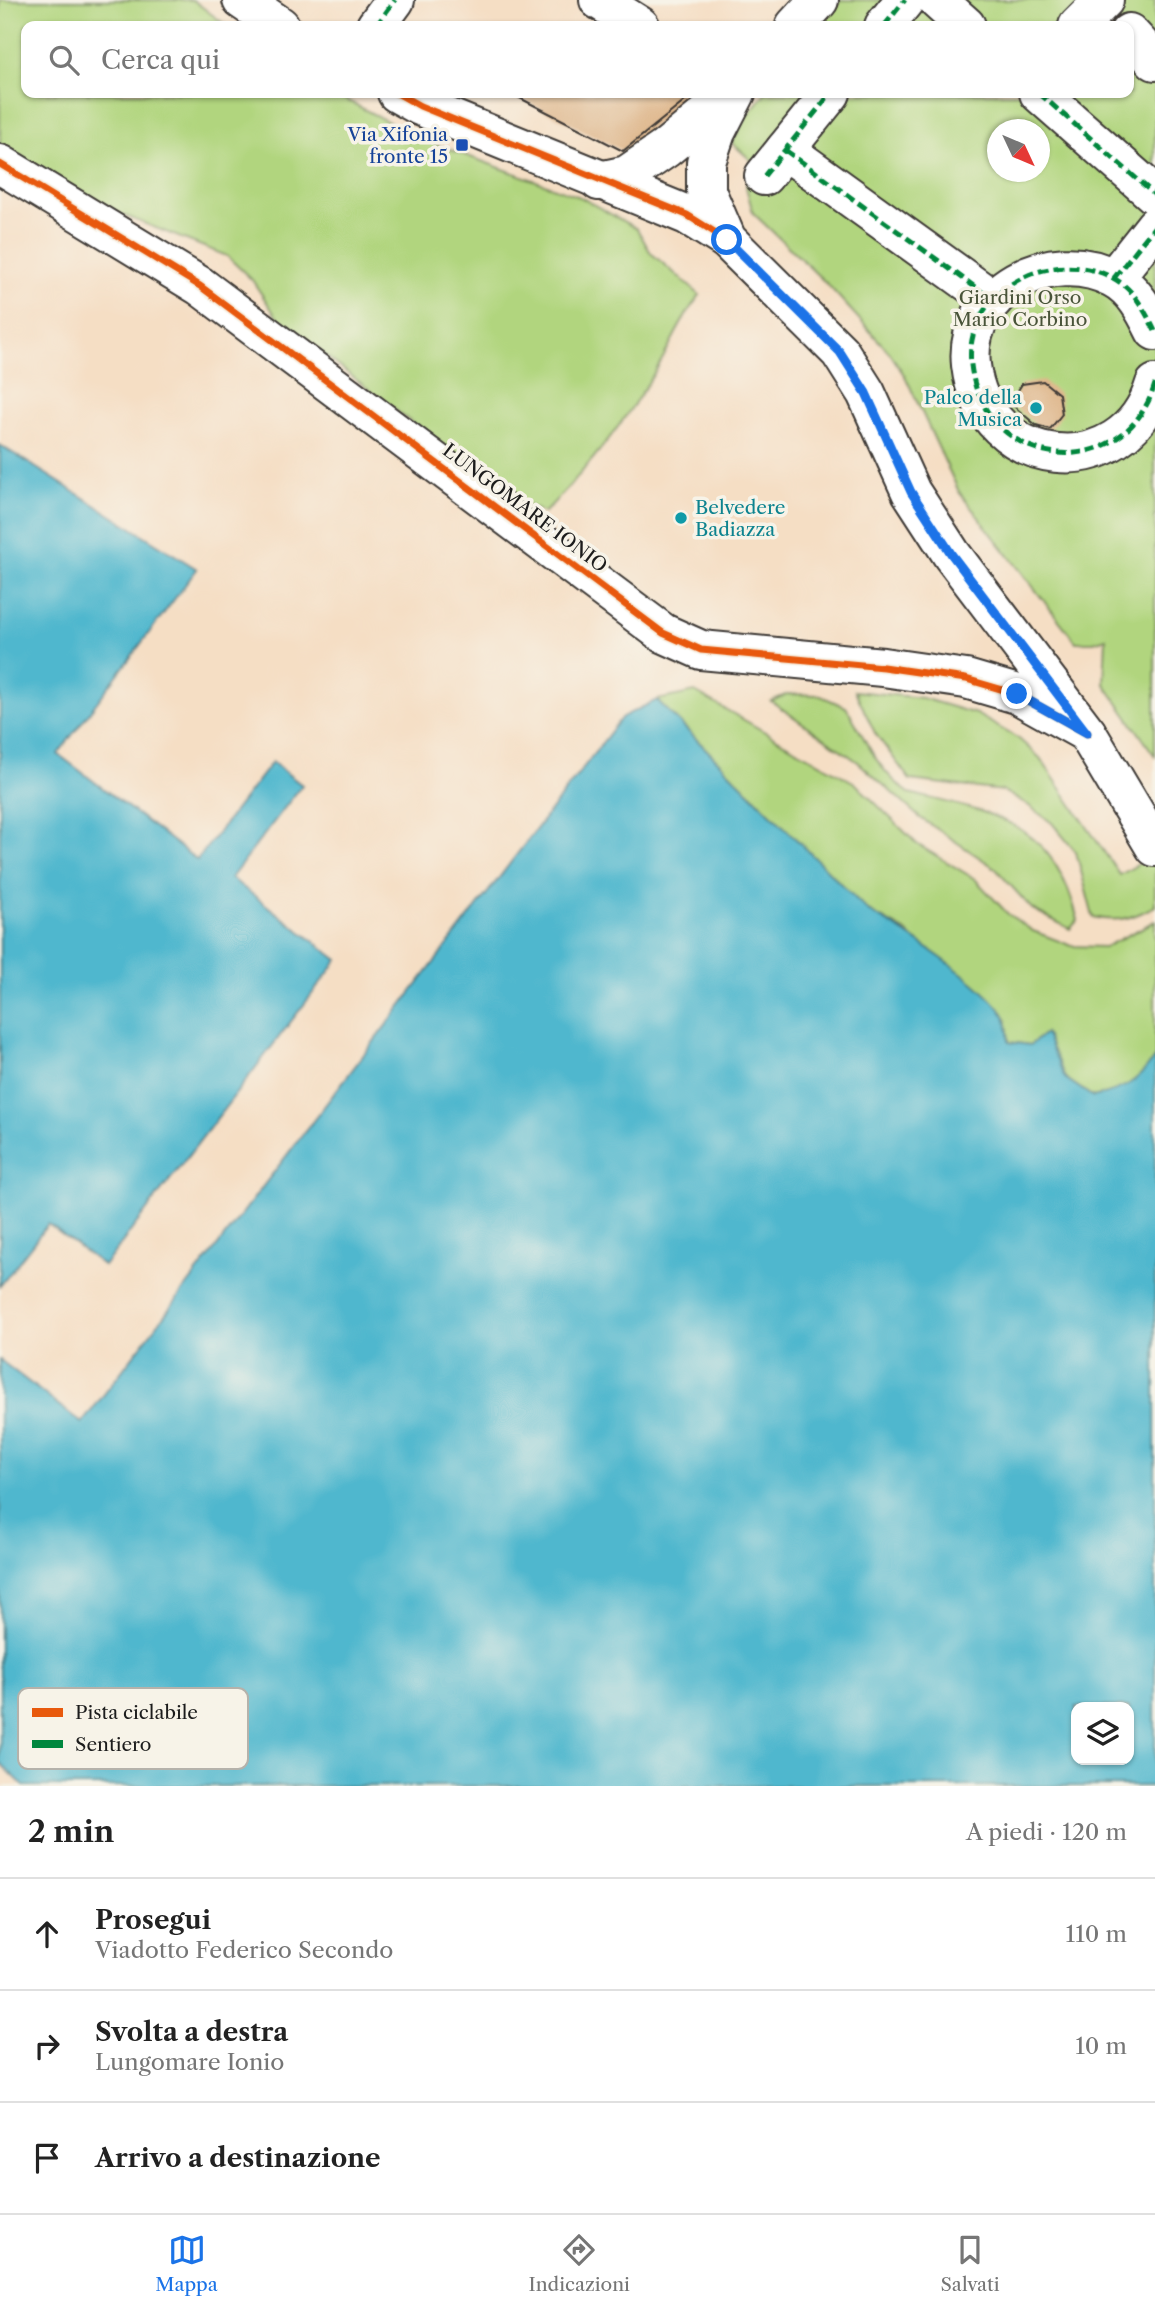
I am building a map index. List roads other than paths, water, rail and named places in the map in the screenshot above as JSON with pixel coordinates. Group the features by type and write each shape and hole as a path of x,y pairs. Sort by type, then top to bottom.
{"street":[{"path":"242,0 273,21"},
{"path":"380,21 396,0"},
{"path":"599,0 632,21"},
{"path":"800,21 820,0"},
{"path":"888,21 905,0"},
{"path":"937,0 960,21"},
{"path":"1134,38 1155,61"},
{"path":"406,98 599,181 687,215 727,240 840,352 866,393 911,492 952,555 1087,733 1155,847"},
{"path":"599,181 627,175 665,149 728,98"},
{"path":"727,240 706,191 706,162 732,98"},
{"path":"827,98 775,163 993,300"},
{"path":"1045,98 1155,195"},
{"name":"LUNGOMARE IONIO","path":"0,164 201,286 663,633 701,650 883,667 967,679 1017,694 1087,733"},
{"path":"1114,278 1153,234"},
{"path":"1155,331 1140,302 1114,278 1083,267 1051,266 1020,277 993,300 976,328 970,363 978,397 998,427 1027,447 1062,455 1097,449 1128,431 1149,403 1155,384"}],"water":[{"path":"0,445 197,569 58,754 197,860 272,762 302,785 231,878 338,960 104,1266 48,1224 0,1286"},
{"path":"657,700 868,911 921,944 962,974 995,1003 1004,1015 1009,1042 1030,1045 1045,1033 1065,1078 1093,1097 1129,1084 1155,1057 1155,1786 24,1786 0,1763 0,1360 82,1423 622,717"}],"place":[{"name":"Via Xifonia fronte 15","path":"462,145"},
{"name":"Palco della Musica","path":"1036,408"},
{"name":"Belvedere Badiazza","path":"681,518"}],"park label":[{"name":"Giardini Orso Mario Corbino","path":"1020,308"}]}
